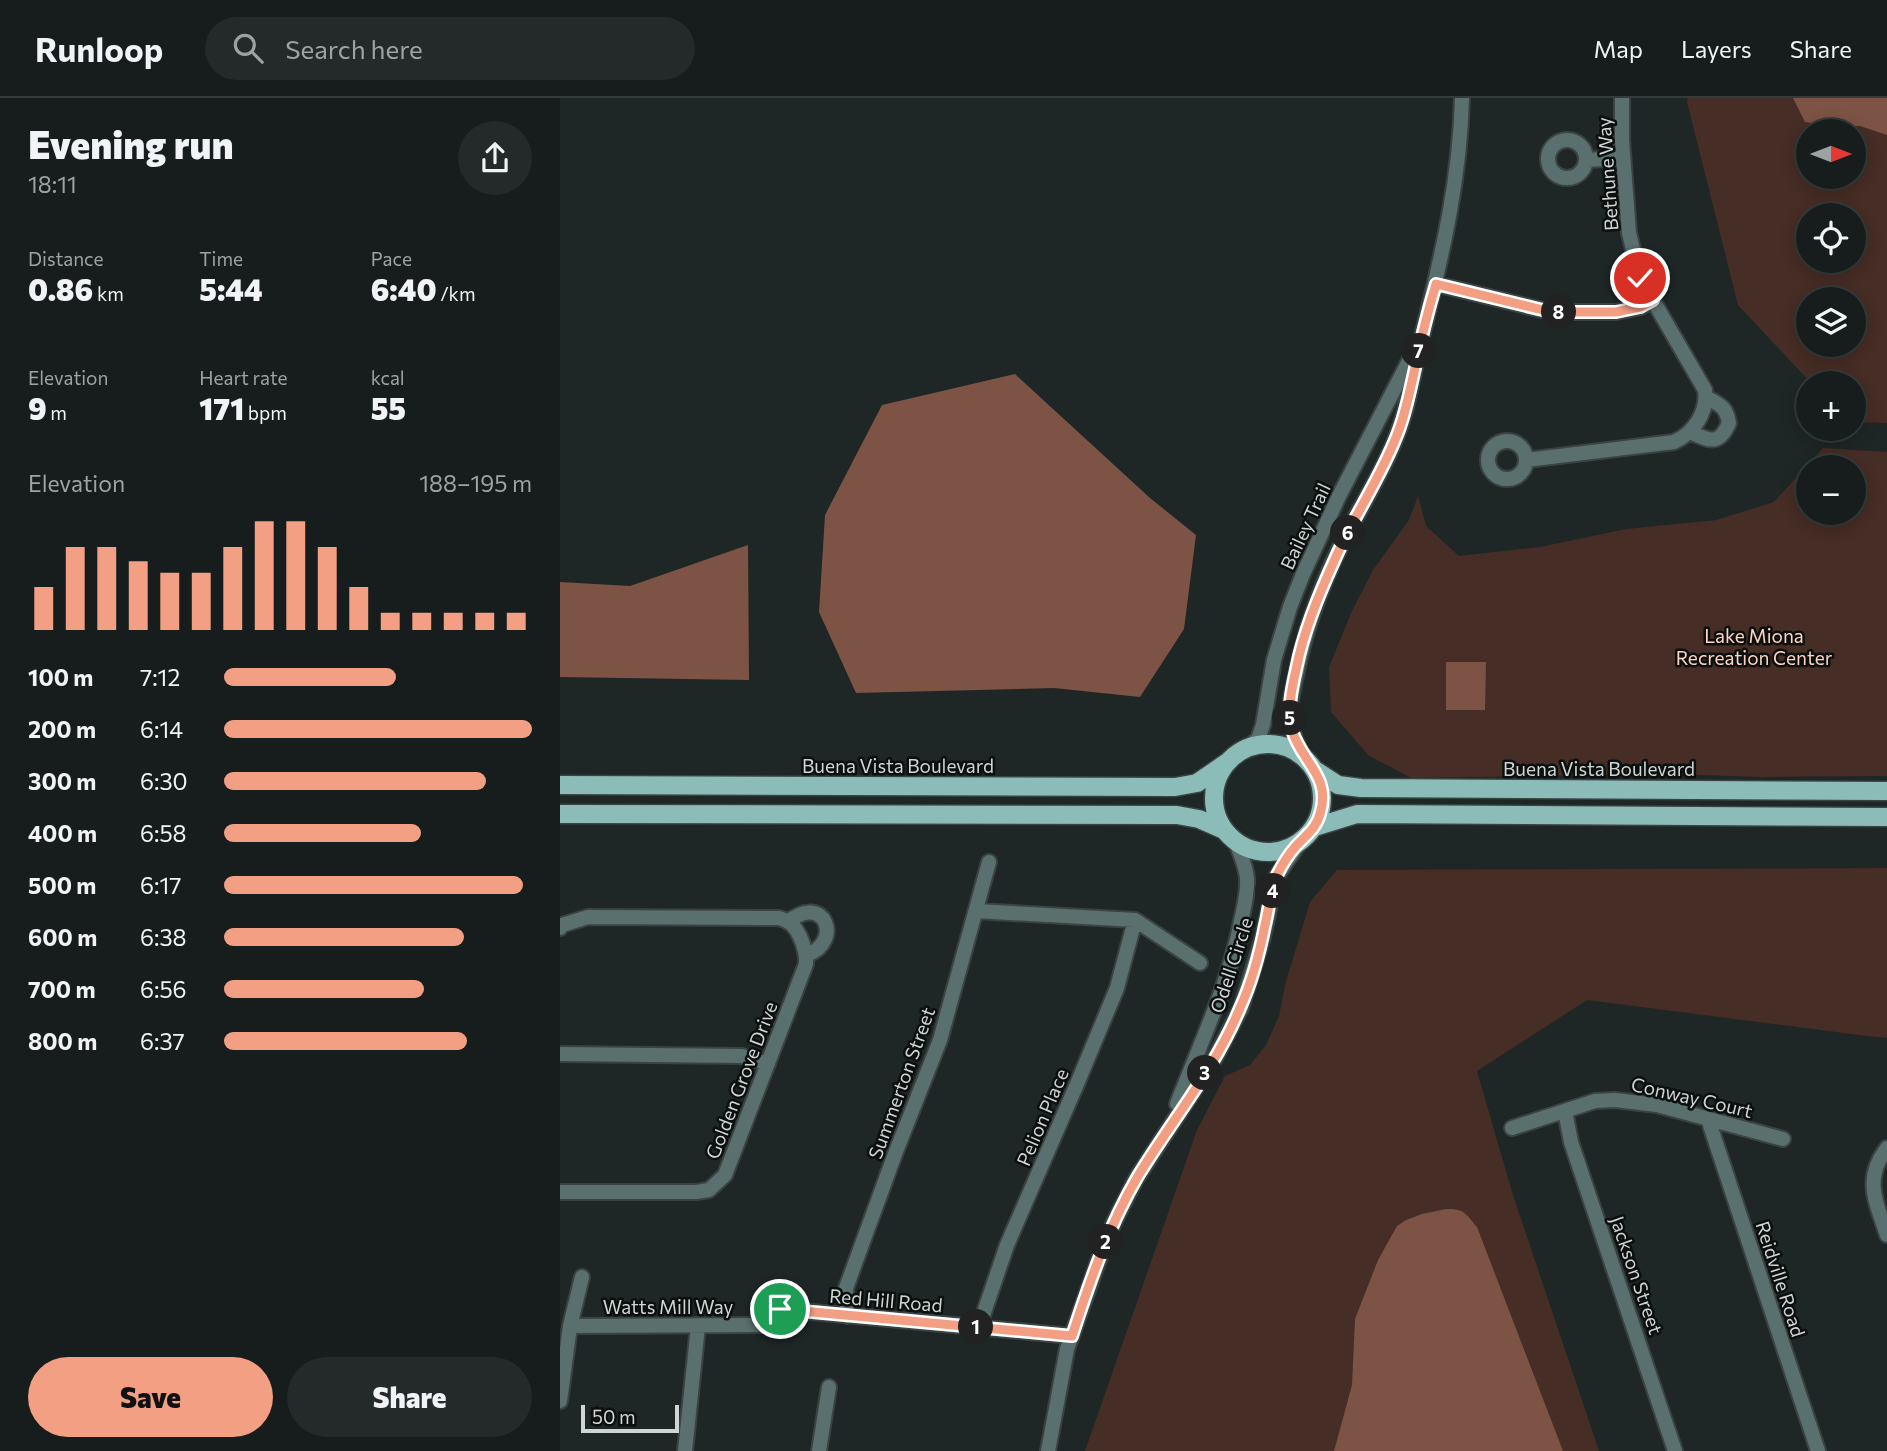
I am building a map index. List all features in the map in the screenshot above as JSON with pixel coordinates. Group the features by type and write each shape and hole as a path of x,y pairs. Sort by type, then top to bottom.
{"main road":[{"name":"Buena Vista Boulevard","path":"560,785 1175,787 1197,783 1238,752 1265,744 1281,745 1296,751 1338,785 1361,788 1887,791"},
{"path":"1228,761 1218,776 1214,794 1216,813 1230,836"},
{"path":"560,814 1177,816 1199,820 1250,850 1266,853 1283,851 1298,845 1315,827 1323,798 1321,784 1312,765"},
{"path":"1315,827 1357,814 1887,817"}],"street":[{"name":"Bailey Trail","path":"1312,765 1301,753 1290,715 1290,701 1300,655 1316,605 1340,547 1389,455 1405,412 1449,224 1462,98"},
{"name":"Bethune Way","path":"1525,460 1674,442 1690,432 1708,440 1716,440 1730,423 1727,412 1721,405 1706,397 1705,390 1640,278 1629,233 1623,158 1622,98"},
{"path":"1586,160 1623,158"},
{"path":"1436,284 1551,312 1616,312 1640,307 1653,300"},
{"name":"Bailey Trail","path":"1249,747 1258,738 1263,724 1274,660 1303,574 1423,330"},
{"path":"1690,432 1703,410 1706,397"},
{"name":"Odell Circle","path":"1168,1128 1221,991 1239,931 1247,877 1230,836"},
{"name":"Odell Circle","path":"1048,1451 1059,1386 1072,1336 1114,1222 1136,1179 1215,1058 1241,1008 1263,937 1276,877 1298,845"},
{"name":"Summerton Street","path":"847,1315 846,1288 940,1040 989,862"},
{"name":"Golden Grove Drive","path":"560,928 588,917 779,918 788,922 797,914 807,911 815,912 825,920 827,930 823,944 807,956 726,1175 709,1190 696,1192 560,1192"},
{"path":"976,911 1135,920 1200,963"},
{"name":"Pelion Place","path":"979,1327 1007,1245 1116,988 1135,920"},
{"path":"788,922 792,923 807,956"},
{"path":"560,1054 742,1056 768,1064"},
{"name":"Conway Court","path":"1512,1128 1595,1101 1615,1100 1657,1105 1783,1139"},
{"name":"Jackson Street","path":"1565,1111 1571,1142 1675,1451"},
{"name":"Reidville Road","path":"1708,1119 1818,1451"},
{"path":"1887,1148 1878,1160 1873,1177 1873,1191 1887,1234"},
{"path":"560,1401 570,1326 582,1277"},
{"name":"Red Hill Road","path":"780,1309 1072,1336"},
{"name":"Watts Mill Way","path":"570,1326 765,1325"},
{"path":"684,1451 698,1326"},
{"path":"824,1451 829,1387"}],"green space":[{"path":"1688,98 1887,98 1887,423 1866,422 1866,371 1800,371 1738,305"},
{"name":"Lake Miona Recreation Center","path":"1823,448 1887,452 1887,776 1762,777 1665,774 1411,778 1368,755 1331,712 1329,667 1352,611 1373,570 1409,520 1418,496 1426,526 1459,556 1540,547 1626,529 1716,520 1774,502 1796,478 1796,525 1866,525 1866,455 1817,455"},
{"path":"1887,868 1887,1038 1587,1000 1477,1071 1513,1195 1599,1451 1085,1451 1197,1130 1225,1076 1250,1065 1266,1045 1279,1016 1285,985 1310,902 1337,870"}],"shaded area":[{"path":"1793,98 1887,98 1887,135 1866,128 1866,119 1804,119"},
{"path":"1015,374 1150,498 1196,535 1184,629 1140,697 1054,688 856,693 819,612 825,515 882,405"},
{"path":"748,545 749,680 560,677 560,582 630,586"},
{"path":"1446,662 1486,662 1485,710 1446,710"},
{"path":"1446,1209 1461,1211 1477,1227 1563,1451 1334,1451 1352,1385 1355,1319 1378,1260 1397,1226 1422,1214"}],"route":[{"path":"780,1309 1072,1336 1114,1222 1136,1179 1215,1058 1241,1008 1263,937 1276,877 1298,845 1315,827 1321,813 1321,784 1315,770 1301,753 1293,732 1290,701 1300,655 1316,605 1340,547 1398,433 1436,284 1551,312 1592,313 1640,307 1653,300 1640,278"}]}
